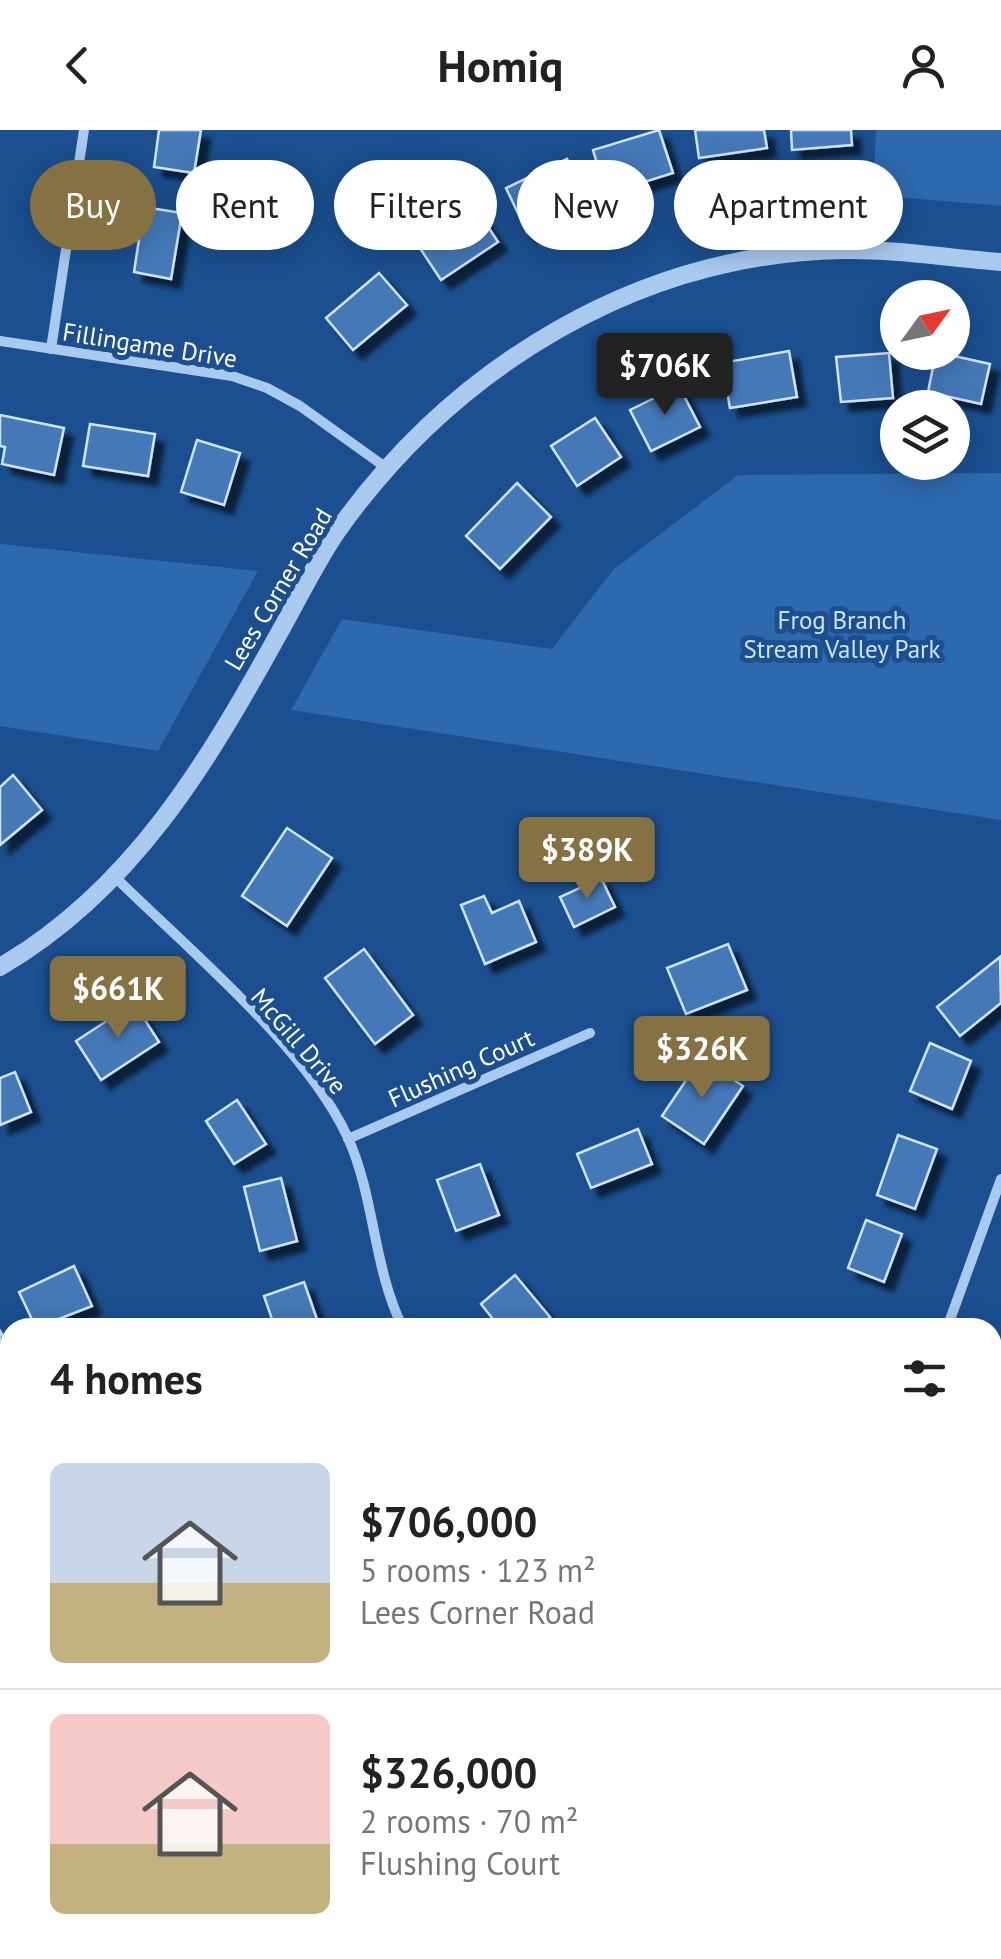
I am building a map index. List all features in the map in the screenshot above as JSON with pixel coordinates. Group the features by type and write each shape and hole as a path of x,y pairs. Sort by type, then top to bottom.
{"street":[{"path":"51,349 84,130"},
{"name":"Lees Corner Road","path":"0,967 71,917 116,877 198,776 320,560 388,470 423,427 509,358 570,321 669,280 739,262 842,250 1001,262"},
{"name":"Fillingame Drive","path":"0,341 232,376 267,388 388,470"},
{"name":"McGill Drive","path":"116,877 295,1060 330,1105 358,1166 372,1242 399,1318"},
{"name":"Flushing Court","path":"348,1139 590,1033"},
{"path":"951,1318 1001,1179"}],"green space":[{"path":"876,130 1001,130 1001,206 903,198 903,160 875,160"},
{"name":"Frog Branch Stream Valley Park","path":"970,473 1001,473 1001,820 291,710 342,619 552,649 613,570 738,475 880,474 880,480 970,480"},
{"path":"0,544 258,571 158,751 0,726"}],"building":[{"path":"159,130 201,130 196,160 176,160 176,170 156,167"},
{"path":"659,130 673,173 654,179 654,160 596,160 593,150"},
{"path":"695,130 764,130 767,148 699,158"},
{"path":"791,130 851,130 852,145 792,150"},
{"path":"517,183 517,211 506,188"},
{"path":"156,209 176,212 171,279 134,272 137,250 156,250"},
{"path":"421,250 486,250 441,280"},
{"path":"379,273 407,305 353,350 326,318"},
{"path":"789,351 797,397 730,408 722,363"},
{"path":"880,354 880,370 891,370 892,390 880,390 880,399 841,402 836,357"},
{"path":"970,360 990,364 981,404 970,402 970,390 928,390 932,370 970,370"},
{"path":"679,386 700,427 651,451 630,410"},
{"path":"0,415 64,428 54,475 2,464 5,447 0,446"},
{"path":"595,418 621,457 577,486 551,446"},
{"path":"90,424 155,434 148,476 83,466"},
{"path":"197,440 240,453 224,505 181,492"},
{"path":"517,483 551,517 500,569 466,536"},
{"path":"13,775 42,810 0,845 0,787"},
{"path":"287,828 332,858 287,926 242,896"},
{"path":"601,878 615,907 574,927 560,897"},
{"path":"484,896 492,913 519,901 536,942 485,964 461,905"},
{"path":"728,944 747,990 686,1014 667,968"},
{"path":"364,949 413,1015 375,1044 325,978"},
{"path":"1000,957 1001,1003 960,1036 937,1007"},
{"path":"134,1003 159,1042 101,1080 76,1041"},
{"path":"930,1043 971,1061 952,1109 910,1091"},
{"path":"701,1058 743,1086 704,1144 662,1116"},
{"path":"15,1072 31,1112 0,1125 0,1078"},
{"path":"237,1100 266,1144 234,1164 206,1121"},
{"path":"638,1129 652,1164 591,1188 577,1154"},
{"path":"898,1135 937,1149 915,1209 877,1195"},
{"path":"480,1164 499,1215 456,1231 437,1180"},
{"path":"281,1178 297,1241 260,1251 244,1187"},
{"path":"866,1220 902,1234 884,1282 848,1268"},
{"path":"74,1266 92,1306 61,1318 31,1318 19,1292"},
{"path":"515,1275 550,1317 492,1318 481,1304"},
{"path":"304,1282 317,1318 272,1318 264,1296"}]}
